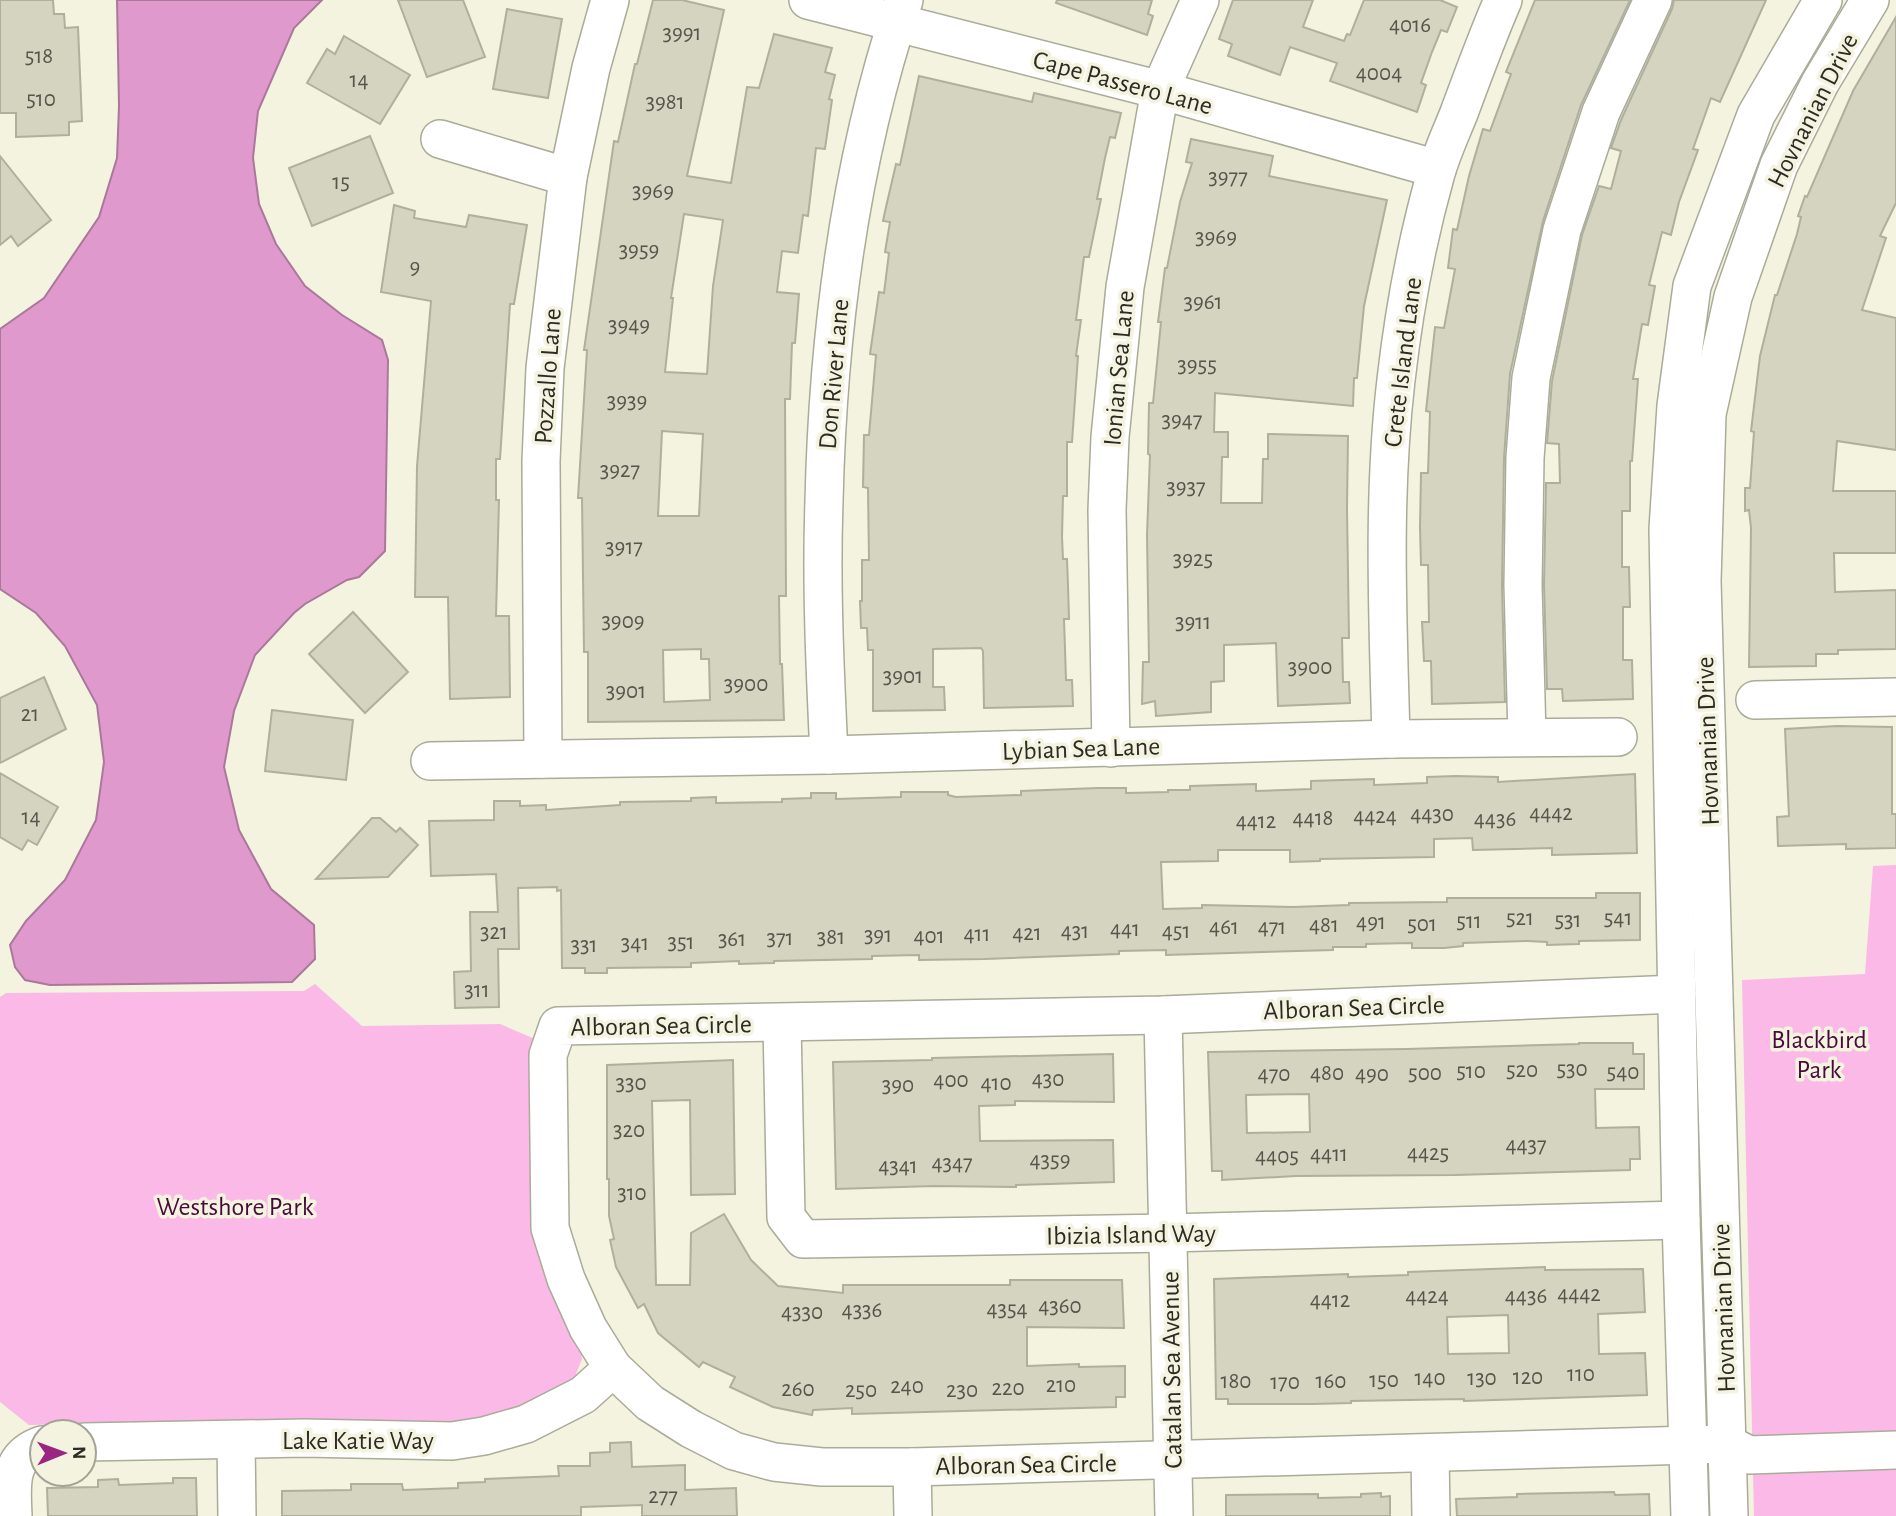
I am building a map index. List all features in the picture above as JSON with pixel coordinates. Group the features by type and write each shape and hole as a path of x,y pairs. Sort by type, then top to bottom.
{"street":[{"name":"Pozzallo Lane","path":"543,759 541,448 545,368 568,177 591,68 610,0"},
{"name":"Cape Passero Lane","path":"808,0 900,12 1437,169"},
{"name":"Ionian Sea Lane","path":"1111,748 1107,555 1110,437 1125,288 1160,90 1200,0"},
{"name":"Crete Island Lane","path":"1391,739 1388,617 1391,438 1405,319 1417,248 1437,169 1481,50 1503,0"},
{"path":"1527,737 1523,585 1525,458 1531,378 1562,230 1601,112 1653,0"},
{"name":"Hovnanian Drive","path":"1690,1516 1681,1220 1668,529 1676,406 1692,286 1756,115 1823,0"},
{"name":"Hovnanian Drive","path":"1729,1516 1702,581 1707,414 1733,297 1779,165 1821,83 1870,0"},
{"name":"Don River Lane","path":"829,755 825,663 824,501 831,368 853,206 872,115 900,12"},
{"path":"440,139 568,177"},
{"path":"1755,700 1896,697"},
{"name":"Lybian Sea Lane","path":"430,761 829,755 1391,739 1618,737"},
{"name":"Alboran Sea Circle","path":"1677,993 1163,1015 558,1026 548,1055 550,1228 566,1279 588,1328 613,1368 650,1403 691,1429 734,1451 774,1462 822,1467 912,1467 1727,1444"},
{"name":"Catalan Sea Avenue","path":"1163,1015 1174,1516"},
{"name":"Ibizia Island Way","path":"782,1023 786,1217 803,1239 1681,1220"},
{"name":"Lake Katie Way","path":"98,1443 304,1438 452,1441 484,1436 526,1424 583,1395 613,1368"},
{"path":"236,1441 237,1516"},
{"path":"1727,1444 1749,1455 1896,1450"},
{"path":"13,1516 12,1475 28,1450"},
{"path":"1430,1453 1431,1516"},
{"path":"912,1467 913,1516"}],"green space":[{"name":"Blackbird Park","path":"1896,865 1896,1516 1754,1516 1742,980 1865,974 1873,866"},
{"name":"Westshore Park","path":"315,984 362,1026 500,1024 535,1039 582,1359 574,1379 542,1398 491,1416 456,1421 254,1420 98,1423 98,1418 28,1418 28,1424 0,1402 0,997 6,993 304,991"}],"shaded area":[{"path":"117,0 322,0 294,28 258,111 253,158 259,204 276,244 305,286 342,315 382,340 388,360 385,551 359,577 347,580 305,604 255,655 234,711 224,767 239,830 271,889 314,925 315,959 292,982 50,985 25,980 15,967 10,945 26,921 65,880 96,820 104,762 97,705 65,646 36,613 0,589 0,329 44,298 99,217 117,158"}],"building":[{"path":"0,0 53,0 54,14 64,14 65,28 78,27 82,121 69,122 69,135 16,137 16,113 0,113"},
{"path":"398,0 463,0 485,57 427,77"},
{"path":"653,0 682,0 724,10 687,176 731,183 747,87 759,88 774,34 832,48 825,72 835,75 829,99 832,100 825,149 816,148 808,216 803,215 798,253 782,251 777,292 799,294 795,343 792,343 790,399 785,399 786,596 779,596 784,720 588,722 588,652 584,652 582,498 578,498 587,350 584,350 614,141 618,142","holes":["684,214 723,220 713,286 707,374 665,372 671,298","662,431 703,434 699,516 658,516","701,649 701,659 709,659 710,700 664,702 663,650"]},
{"path":"1057,0 1152,0 1148,14 1153,16 1147,35 1056,3"},
{"path":"1233,0 1313,0 1303,27 1344,41 1347,34 1350,35 1364,0 1440,0 1457,7 1447,32 1441,30 1432,52 1421,83 1426,85 1417,112 1330,81 1337,63 1290,47 1280,75 1228,56 1232,44 1219,39"},
{"path":"1535,0 1630,0 1581,105 1543,221 1510,374 1504,458 1502,586 1505,702 1432,704 1431,661 1424,661 1422,622 1429,622 1428,565 1421,565 1420,527 1421,473 1428,473 1430,412 1426,411 1435,327 1444,328 1455,269 1448,268 1453,229 1457,230 1483,129 1490,131 1511,74 1506,72"},
{"path":"1674,0 1766,0 1720,102 1711,98 1693,149 1698,150 1679,202 1671,235 1662,232 1649,285 1655,286 1648,325 1642,324 1633,379 1638,379 1630,461 1630,511 1622,511 1622,567 1629,567 1630,607 1623,607 1623,660 1632,660 1633,699 1563,701 1562,689 1547,689 1544,585 1546,483 1560,483 1559,444 1547,443 1552,381 1582,235 1599,186 1611,189 1621,151 1611,148"},
{"path":"507,9 562,19 548,98 493,89"},
{"path":"1896,17 1896,203 1880,236 1886,238 1862,310 1896,318 1896,450 1837,441 1833,491 1896,491 1896,553 1834,553 1835,592 1896,590 1896,649 1838,650 1838,654 1816,654 1816,666 1749,667 1751,528 1749,510 1745,511 1745,488 1750,488 1754,432 1751,431 1760,356 1775,295 1797,234 1801,217 1798,216 1805,196 1807,197 1853,91"},
{"path":"344,36 410,75 380,124 307,83 327,49 335,54"},
{"path":"919,76 1032,102 1034,93 1121,113 1115,138 1110,137 1105,158 1097,199 1101,199 1089,257 1084,257 1076,320 1081,320 1076,356 1072,442 1067,442 1067,496 1063,496 1062,537 1063,559 1067,559 1069,619 1064,619 1066,680 1072,680 1073,706 984,708 981,648 933,649 933,687 944,687 945,710 873,711 873,650 868,650 867,628 861,628 860,601 862,560 869,560 868,488 863,487 864,435 869,435 876,355 870,354 879,292 884,293 889,253 885,252 890,222 883,221 896,164 900,165"},
{"path":"370,136 393,193 312,226 289,168"},
{"path":"1191,139 1273,156 1269,176 1387,200 1364,306 1353,406 1215,393 1214,432 1228,432 1228,457 1222,457 1221,503 1262,503 1263,459 1268,459 1268,434 1348,436 1349,638 1342,638 1343,682 1349,682 1350,703 1278,706 1276,643 1224,645 1224,681 1211,682 1211,712 1156,716 1155,701 1142,704 1143,662 1149,662 1149,403 1153,403 1161,322 1158,322 1165,268 1192,163 1186,162"},
{"path":"0,156 51,220 18,246 11,236 0,245"},
{"path":"394,205 415,211 414,218 466,227 469,215 527,225 514,304 510,304 500,459 496,459 496,500 499,500 496,616 509,616 510,697 450,699 448,597 415,597 417,466 431,301 381,292"},
{"path":"353,612 408,672 365,713 309,654"},
{"path":"44,677 66,729 0,763 0,698"},
{"path":"272,710 353,720 346,780 265,771"},
{"path":"1892,727 1892,814 1896,814 1896,848 1846,849 1846,844 1778,846 1777,817 1789,816 1785,729"},
{"path":"0,773 58,807 37,845 28,840 22,850 0,837"},
{"path":"1635,774 1637,853 1552,855 1552,848 1473,850 1472,838 1434,839 1434,857 1290,862 1290,850 1218,850 1218,861 1161,862 1163,909 1202,908 1202,905 1293,907 1349,903 1447,902 1447,898 1596,898 1596,893 1640,893 1640,940 1579,941 1579,944 1547,945 1547,942 1527,941 1463,943 1463,946 1444,948 1412,948 1412,943 1366,944 1366,947 1333,947 1333,950 1166,955 1166,950 1119,951 1119,954 985,959 919,960 919,955 872,956 872,959 774,963 691,963 691,967 607,968 607,973 585,973 585,968 562,968 561,890 557,891 557,887 518,888 519,949 498,949 499,1007 455,1008 454,972 471,971 470,912 498,912 496,874 431,876 429,821 494,820 494,801 520,801 520,806 546,805 546,810 620,805 620,802 691,801 691,798 716,797 716,803 782,802 782,799 811,798 811,793 836,793 836,799 901,797 901,792 948,792 948,795 956,797 1021,795 1021,791 1098,788 1126,788 1126,793 1168,792 1190,790 1190,786 1256,784 1256,791 1311,789 1311,781 1374,779 1374,785 1427,783 1427,777 1498,777 1498,782"},
{"path":"372,818 380,818 396,832 400,828 418,845 388,877 316,879"},
{"path":"1633,1043 1633,1054 1644,1054 1644,1089 1595,1089 1596,1128 1639,1127 1640,1159 1630,1159 1630,1170 1296,1176 1222,1180 1222,1171 1212,1171 1208,1052","holes":["1309,1094 1310,1132 1247,1133 1246,1095"]},
{"path":"1113,1054 1114,1102 1015,1101 1015,1105 979,1106 980,1141 1113,1140 1114,1182 1016,1187 836,1189 833,1062"},
{"path":"733,1060 735,1194 691,1195 690,1100 652,1101 656,1285 690,1285 691,1233 724,1214 751,1260 778,1286 843,1293 843,1285 1010,1285 1010,1280 1122,1280 1124,1328 1027,1327 1027,1366 1125,1366 1125,1397 1116,1397 1116,1407 852,1414 852,1408 813,1410 812,1415 773,1407 730,1387 735,1377 703,1362 699,1367 658,1333 644,1304 638,1308 616,1267 610,1240 614,1239 609,1216 607,1179 607,1065"},
{"path":"1545,1267 1545,1270 1643,1269 1645,1312 1598,1314 1599,1354 1645,1353 1647,1395 1313,1404 1228,1404 1228,1399 1216,1399 1214,1279 1348,1274 1348,1277 1408,1275 1408,1272","holes":["1508,1315 1509,1353 1448,1354 1447,1317"]},
{"path":"631,1442 632,1467 685,1465 685,1490 736,1488 737,1516 642,1516 642,1505 581,1507 581,1516 282,1516 282,1491 351,1490 351,1484 402,1484 403,1490 458,1488 458,1483 485,1482 485,1479 559,1476 558,1466 590,1466 590,1453 610,1452 610,1443"},
{"path":"173,1478 196,1478 197,1516 48,1516 47,1488 98,1488 98,1480 118,1479 119,1485 173,1483"},
{"path":"1614,1492 1615,1495 1649,1494 1650,1516 1457,1516 1456,1499 1517,1497 1517,1494"},
{"path":"1381,1493 1381,1497 1390,1496 1390,1516 1226,1516 1226,1495 1318,1494 1318,1498 1361,1497 1361,1494"}]}
